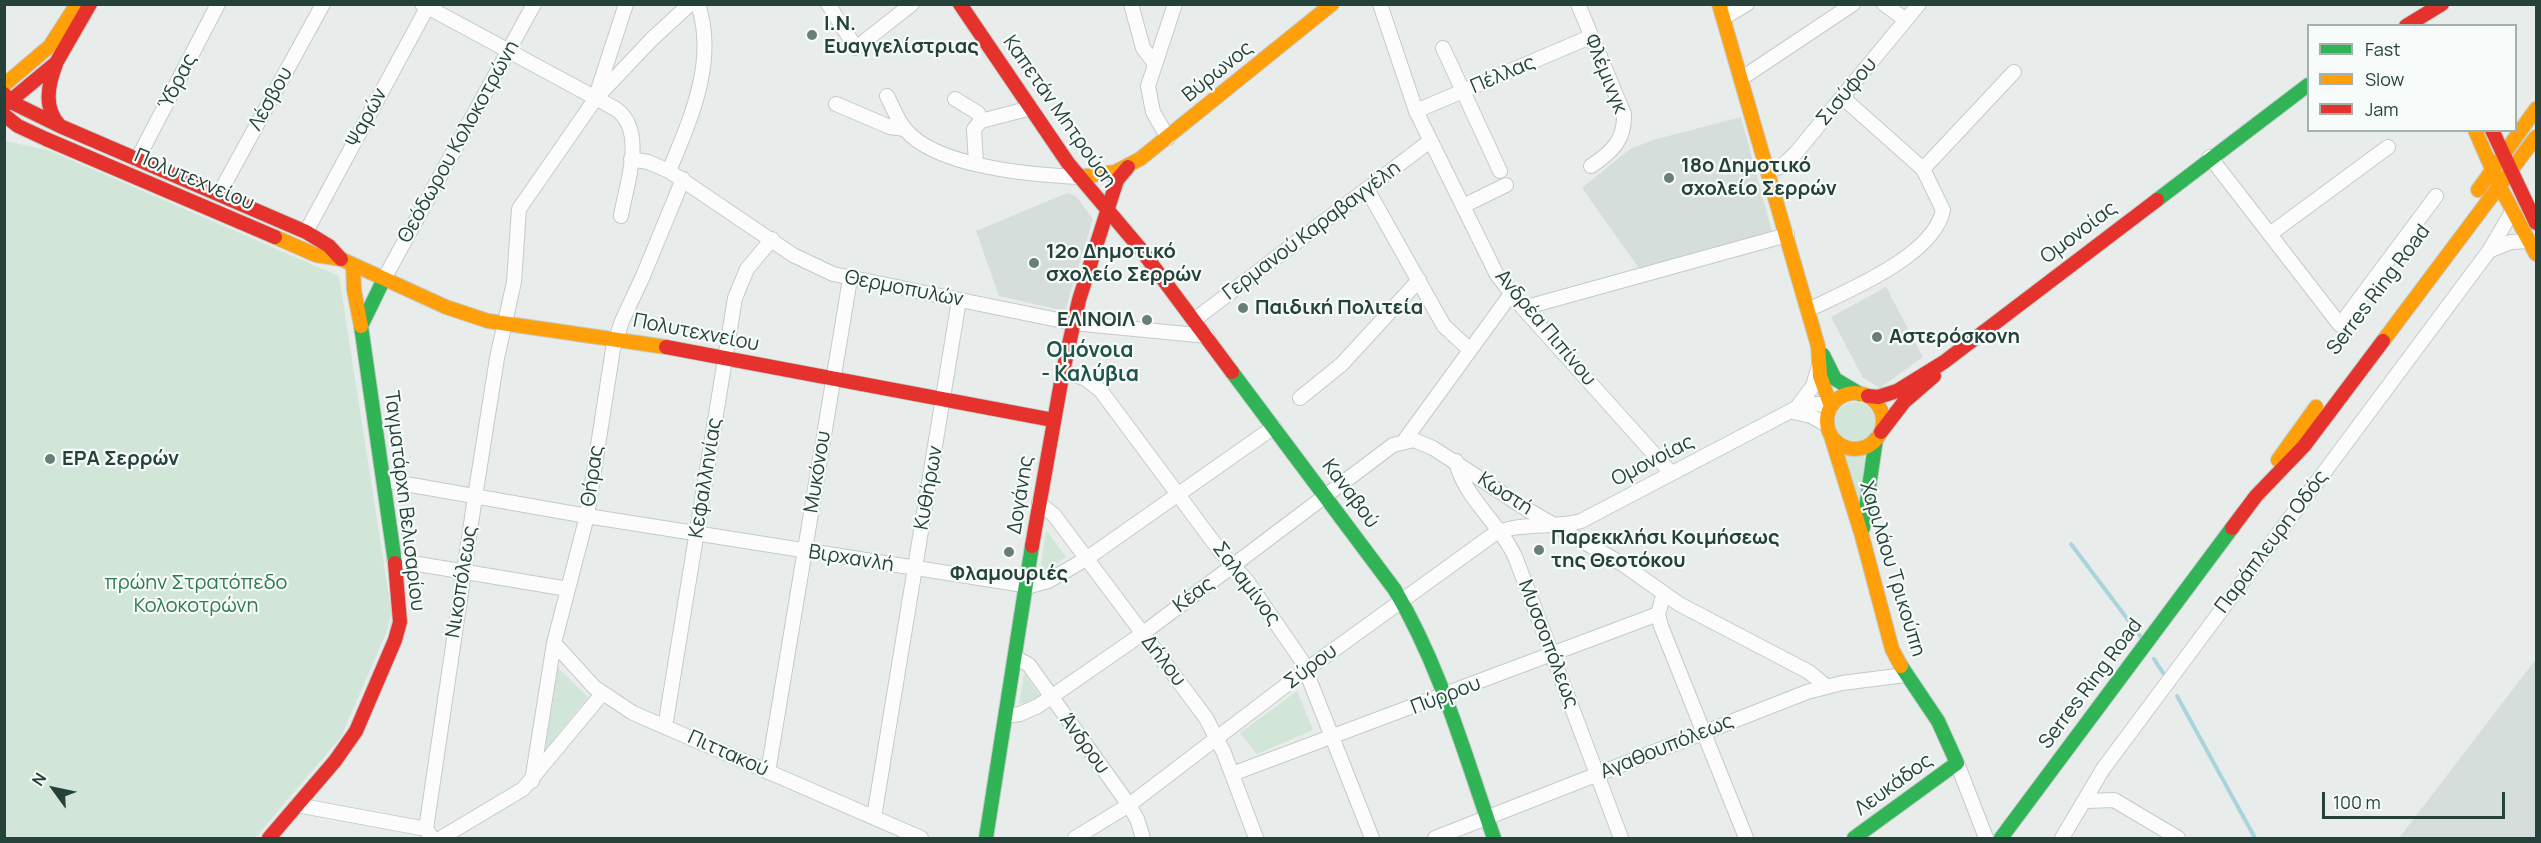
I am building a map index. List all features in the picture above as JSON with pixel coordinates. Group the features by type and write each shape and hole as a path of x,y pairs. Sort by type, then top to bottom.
{"street":[{"path":"4,85 50,46 77,4"},
{"path":"60,126 48,110 51,80 56,63 90,4"},
{"name":"Ύδρας","path":"138,160 218,4"},
{"name":"Λέσβου","path":"219,194 323,4"},
{"name":"Θεόδωρου Κολοκοτρώνη","path":"384,279 534,4"},
{"path":"596,98 626,4"},
{"path":"596,98 652,39 690,4"},
{"path":"669,171 692,111 703,71 705,38 698,4"},
{"path":"828,4 856,48 912,4"},
{"name":"Καπετάν Μητρούση","path":"960,4 1079,177 1107,211"},
{"path":"1131,4 1143,48 1155,64"},
{"path":"1168,138 1153,112 1149,82 1175,4"},
{"name":"Βύρωνος","path":"1128,167 1168,138 1332,4"},
{"name":"Ανδρέα Πιπίνου","path":"1380,4 1414,106 1492,266 1523,308 1671,473"},
{"name":"Φλέμινγκ","path":"1578,4 1590,37 1622,108 1624,121 1618,145 1591,166"},
{"path":"1747,4 1721,11 1818,346 1835,379 1875,401 1882,416 1870,466 1862,536"},
{"path":"1742,78 1853,4"},
{"path":"1884,4 1906,20"},
{"name":"Σισύφου","path":"1769,171 1789,161 1919,4"},
{"path":"2409,24 2442,4"},
{"path":"426,5 616,109 627,119 632,136 631,159 621,216"},
{"name":"Ψαρών","path":"306,232 426,5"},
{"name":"Πέλλας","path":"1414,106 1464,92 1590,37"},
{"path":"1443,48 1500,171"},
{"path":"7,101 56,63"},
{"path":"1923,169 2014,72"},
{"name":"Ομονοίας","path":"1864,395 1882,398 1891,395 1924,371 1944,362 2307,87"},
{"path":"887,96 905,129 920,142 959,159 1045,176 1100,176 1128,167"},
{"path":"1808,310 1908,256 1940,221 1943,210 1923,169 1842,97"},
{"name":"Νικοπόλεως","path":"429,834 463,572 514,282 516,220 520,205 596,98"},
{"path":"956,99 978,113 981,121"},
{"name":"Πολυτεχνείου","path":"7,101 306,232 329,246 347,262"},
{"path":"836,104 890,127 905,129"},
{"path":"976,163 974,129 981,121 1031,108"},
{"path":"2517,121 2535,112"},
{"name":"Serres Ring Road","path":"2001,838 2256,496 2293,437 2535,112"},
{"path":"4,115 32,132"},
{"path":"4,131 32,132"},
{"name":"Πολυτεχνείου","path":"32,132 316,255 347,262 462,314 505,324 615,338 724,357 1053,420"},
{"path":"2476,132 2499,185 2536,254"},
{"path":"2493,132 2536,223"},
{"name":"Serres Ring Road","path":"2256,496 2304,446 2536,137"},
{"name":"Γερμανού Καραβαγγέλη","path":"1194,320 1430,141"},
{"path":"2270,234 2388,147"},
{"path":"2211,158 2340,325 2436,196"},
{"name":"Θερμοπυλών","path":"631,159 648,162 669,171 813,266 850,279 1073,323 1206,336"},
{"name":"Δογάνης","path":"986,838 1062,371 1073,323 1107,211 1116,184 1128,167"},
{"name":"Θήρας","path":"532,781 554,643 587,516 615,338 682,179"},
{"path":"1462,206 1506,185"},
{"path":"1367,189 1444,326 1470,350"},
{"name":"Παράπλευρη Οδός","path":"2062,838 2103,769 2489,250 2513,210"},
{"name":"Καναβού","path":"1107,211 1139,247 1327,496 1402,600 1444,696 1494,838"},
{"path":"1523,308 1787,235"},
{"name":"Κεφαλληνίας","path":"665,727 724,357 740,282 751,262 772,239"},
{"path":"2489,250 2501,244 2530,241"},
{"name":"Ταγματάρχη Βελισαρίου","path":"268,838 352,740 392,650 400,614 361,326 347,262"},
{"path":"361,326 384,279"},
{"name":"Μυκόνου","path":"768,772 850,279"},
{"path":"1300,398 1342,364 1419,280"},
{"path":"1404,441 1511,294"},
{"name":"Κυθήρων","path":"874,817 959,300"},
{"path":"1818,346 1819,366 1831,408 1829,430"},
{"path":"1819,366 1810,391 1793,412 1811,416 1829,430 1837,442 1853,449 1862,448 1879,436 1899,408 1929,381 1944,362"},
{"name":"Σαλαμίνος","path":"1062,371 1086,379 1098,387 1246,581 1306,670 1372,838"},
{"path":"1831,408 1841,397 1864,395"},
{"name":"Ομονοίας","path":"1557,526 1581,521 1793,412 1804,404 1815,403 1831,408"},
{"name":"Βιρχανλή","path":"383,480 805,552 1026,586 1048,581 1086,559 1179,496 1274,427"},
{"name":"Χαριλάου Τρικούπη","path":"1829,430 1862,536 1887,634 1905,675 1938,721 1958,763 1986,838"},
{"name":"Κωστή","path":"1404,441 1425,443 1456,461 1521,506 1624,565 1701,616 1809,672 1826,686"},
{"name":"Κέας","path":"1006,716 1026,712 1051,697 1142,634 1394,445 1404,441"},
{"name":"Μυσσοπόλεως","path":"1456,461 1464,485 1501,531 1516,559 1622,838"},
{"name":"Δήλου","path":"1039,503 1054,515 1200,710 1217,738 1256,838"},
{"name":"Σύρου","path":"1075,838 1129,805 1306,670 1479,543 1501,531 1527,526 1557,526"},
{"path":"394,560 568,589"},
{"path":"1664,593 1658,614 1746,838"},
{"name":"Πύρρου","path":"1232,774 1552,656 1658,614"},
{"name":"Πιττακού","path":"554,643 602,694 633,713 921,838"},
{"name":"Άνδρου","path":"1015,657 1027,663 1129,805 1137,819 1143,838"},
{"name":"Αγαθουπόλεως","path":"1435,838 1826,686 1905,675"},
{"path":"441,838 515,795 532,781 602,694"},
{"name":"Λευκάδος","path":"1854,838 1958,763"},
{"path":"2086,801 2115,800 2178,838"},
{"path":"297,805 429,834"}],"shaded area":[{"path":"1741,117 1773,235 1645,271 1638,267 1582,188 1630,149 1653,140"},
{"name":"12ο Δημοτικό σχολείο Σερρών","path":"1067,193 1076,196 1093,219 1065,311 999,296 976,231"},
{"name":"Αστερόσκονη","path":"1886,287 1923,357 1880,388 1863,378 1831,317"},
{"path":"2536,659 2536,838 2399,838"}],"green space":[{"name":"πρώην Στρατόπεδο Κολοκοτρώνη","path":"5,141 48,150 339,276 391,612 387,631 341,737 255,838 5,838"},
{"path":"1855,402 1869,408 1875,422 1869,436 1855,442 1841,436 1835,422 1841,408"},
{"path":"1844,456 1865,457 1860,501"},
{"path":"1046,530 1066,557 1045,571 1040,571"},
{"path":"558,668 588,697 545,750"},
{"path":"1024,673 1042,699 1019,704"},
{"path":"1297,691 1313,730 1257,754 1240,733"}],"waterway":[{"path":"2071,544 2141,637"},
{"path":"2154,659 2165,676"},
{"path":"2177,696 2255,838"}],"traffic: fast":[{"path":"2157,200 2307,86"},
{"path":"384,279 361,326 395,563"},
{"path":"1823,355 1835,379 1860,394"},
{"path":"1232,372 1395,590 1439,680 1494,838"},
{"path":"1863,528 1876,439"},
{"path":"2001,838 2232,528"},
{"path":"986,838 1032,546"},
{"path":"1854,838 1957,763 1938,721 1901,666"}],"traffic: slow":[{"path":"4,85 50,46 77,4"},
{"path":"1079,177 1115,172 1140,159 1332,4"},
{"path":"1719,4 1818,346 1820,376 1831,406"},
{"path":"2478,190 2536,109"},
{"path":"2476,132 2499,185 2536,254"},
{"path":"2383,341 2536,137"},
{"path":"275,237 316,255 341,259 446,307 488,321 666,347"},
{"path":"353,265 354,290 361,326"},
{"path":"1855,393 1866,395 1875,401 1881,410 1883,421 1881,432 1875,441 1866,447 1855,449 1844,447 1835,441 1829,432 1827,421 1829,410 1835,401 1844,395 1855,393"},
{"path":"2278,460 2316,407"},
{"path":"1831,436 1862,536 1892,649 1901,666"}],"traffic: jam":[{"path":"4,106 56,63 90,4"},
{"path":"960,4 1068,163 1139,247 1232,372"},
{"path":"2409,24 2442,4"},
{"path":"56,64 49,88 49,104 60,126"},
{"path":"4,94 11,102 60,126 306,232 329,246 341,259"},
{"path":"4,115 18,126 46,139 275,237"},
{"path":"2493,132 2536,223"},
{"path":"1032,546 1063,371 1079,300 1117,180 1128,167"},
{"path":"1868,396 1878,397 1897,391 1944,362 2157,200"},
{"path":"2232,528 2256,496 2304,446 2383,341"},
{"path":"666,347 1053,420"},
{"path":"1881,432 1904,402 1934,376"},
{"path":"269,838 335,761 356,731 395,640 400,622 395,563"}],"place":[{"name":"Ι.Ν. Ευαγγελίστριας","path":"812,35"},
{"name":"18ο Δημοτικό σχολείο Σερρών","path":"1669,178"},
{"name":"12ο Δημοτικό σχολείο Σερρών","path":"1034,263"},
{"name":"Παιδική Πολιτεία","path":"1243,308"},
{"name":"ΕΛΙΝΟΙΛ","path":"1147,320"},
{"name":"Αστερόσκονη","path":"1877,337"},
{"name":"ΕΡΑ Σερρών","path":"50,459"},
{"name":"Παρεκκλήσι Κοιμήσεως της Θεοτόκου","path":"1539,550"},
{"name":"Φλαμουριές","path":"1009,552"}],"district":[{"name":"Ομόνοια - Καλύβια","path":"1090,363"}]}
